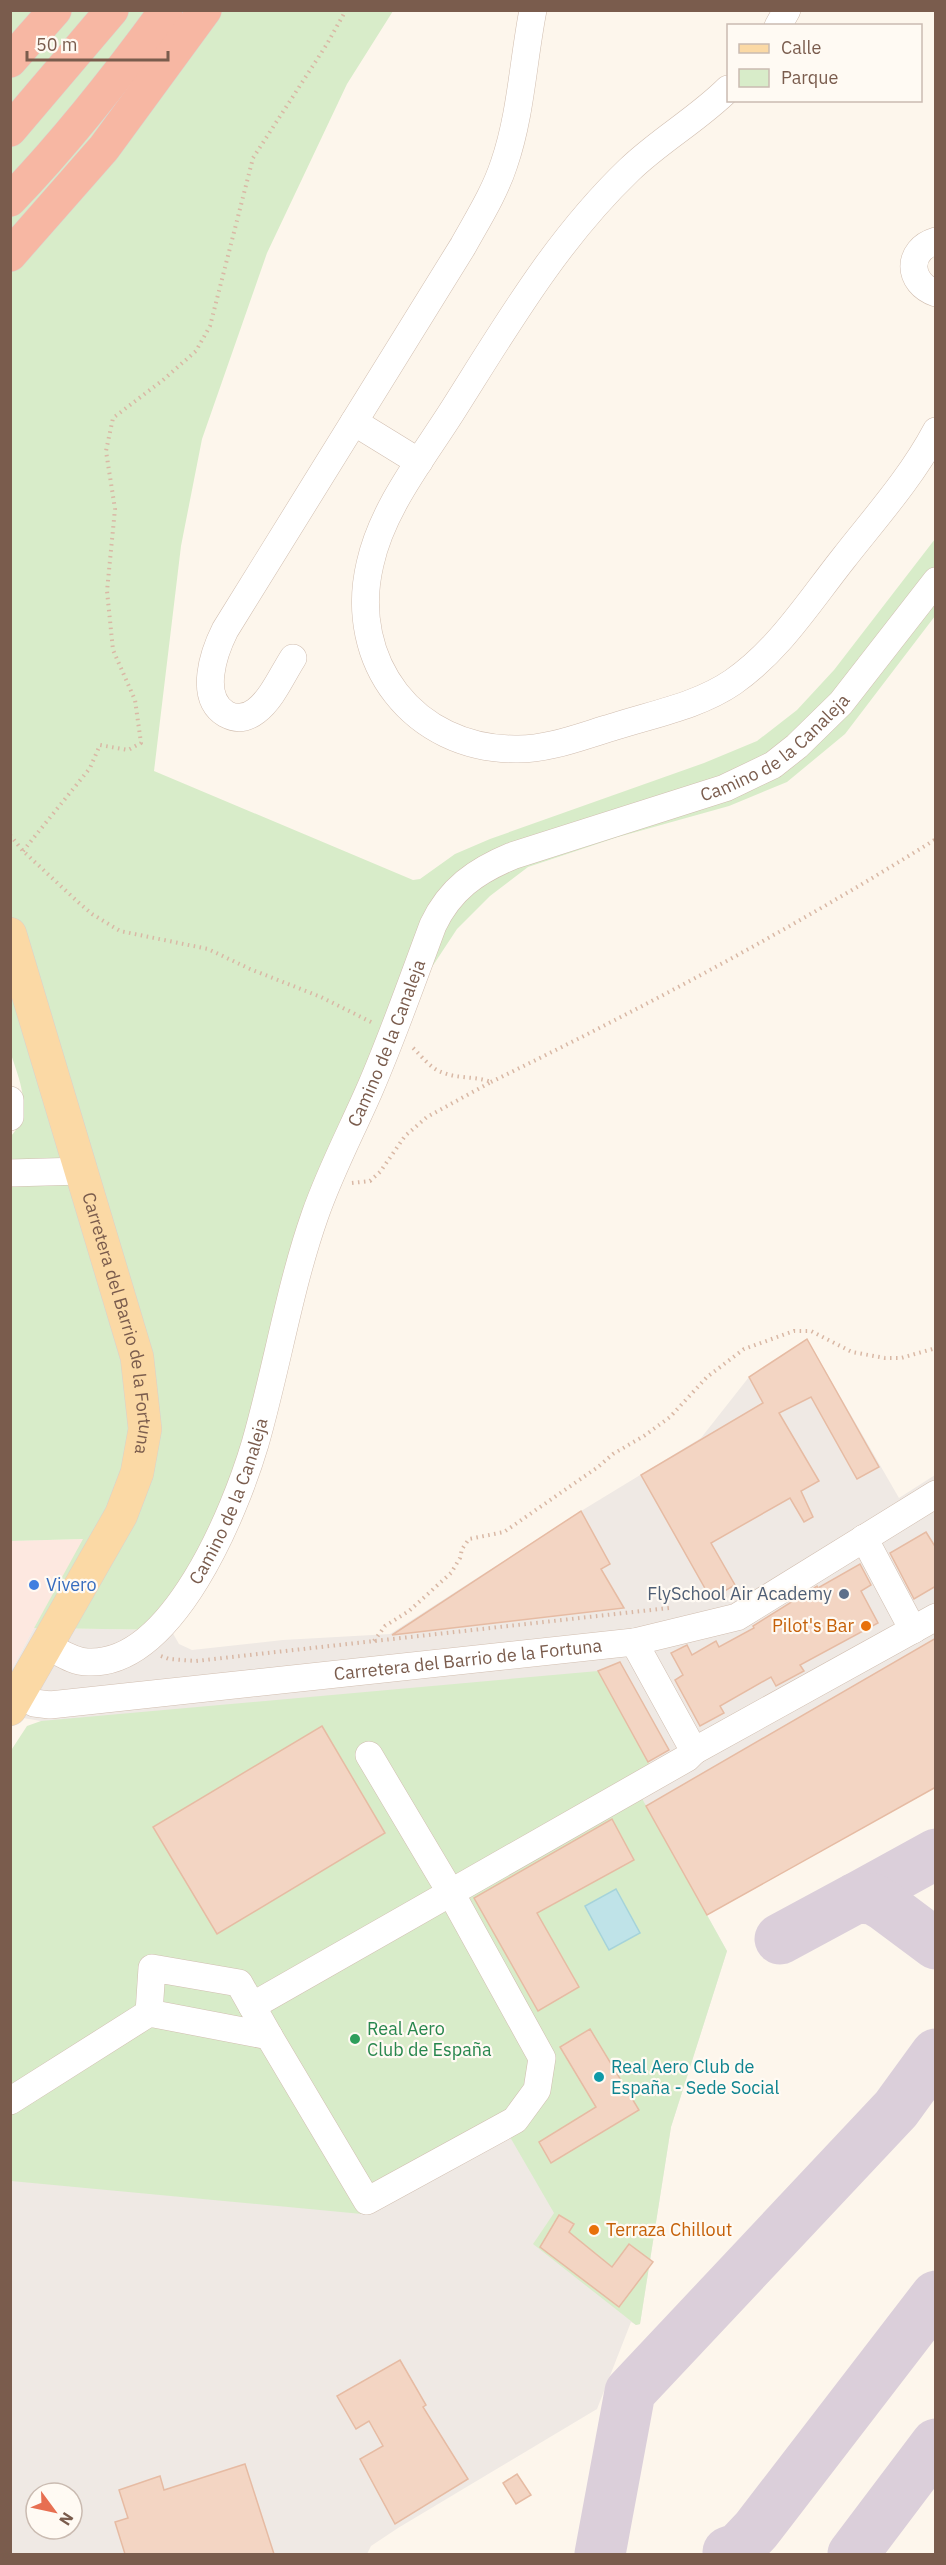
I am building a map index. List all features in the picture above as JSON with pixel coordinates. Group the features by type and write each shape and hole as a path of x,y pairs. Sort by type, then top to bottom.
{"highway":[{"path":"10,61 55,10"},
{"path":"10,130 112,10"},
{"path":"10,200 39,171 104,92 166,10"},
{"path":"10,255 104,148 205,10"}],"main road":[{"name":"Carretera del Barrio de la Fortuna","path":"10,934 137,1357 145,1429 137,1473 121,1515 15,1702"}],"street":[{"path":"293,658 267,700 249,715 241,718 232,717 216,706 212,698 211,684 214,654 219,642 463,246 492,193 504,164 511,138 533,10"},
{"path":"779,24 787,10"},
{"path":"727,90 661,141 630,169 564,240 419,462 385,522 370,562 365,606 366,629 372,649 393,690 420,718 458,739 479,746 518,750 555,744 687,705 710,695 750,669 778,641 906,479 936,431"},
{"path":"936,241 921,249 916,256 914,270 920,284 936,293"},
{"path":"354,422 419,462"},
{"name":"Camino de la Canaleja","path":"47,1646 73,1659 86,1662 118,1657 143,1644 175,1610 213,1547 241,1484 254,1445 303,1255 323,1194 394,1030 440,909 468,878 512,856 725,788 773,765 797,746 842,703 936,581"},
{"path":"10,1100 10,1117"},
{"path":"10,1173 82,1171"},
{"name":"Carretera del Barrio de la Fortuna","path":"15,1702 50,1705 634,1642 737,1617 936,1494"},
{"path":"252,2006 687,1758 694,1750 924,1623 864,1538"},
{"path":"634,1642 694,1750"},
{"path":"150,2013 152,1968 239,1983 367,2201 515,2120 537,2090 542,2058 451,1893 369,1755"},
{"path":"10,2101 150,2013 269,2036"}],"path":[{"path":"23,851 90,768 100,745 128,750 141,743 135,700 113,650 107,591 115,509 106,451 112,418 163,380 196,351 210,326 253,158 346,10"},
{"path":"10,835 23,851 92,914 120,931 208,949 321,998 362,1019 394,1030 433,1068 444,1074 491,1082"},
{"path":"323,1194 356,1181 370,1181 388,1163 396,1146 427,1117 491,1082 626,1016 862,885 936,839"},
{"path":"374,1641 386,1626 409,1611 451,1573 460,1558 462,1549 470,1539 504,1532 598,1467 613,1454 644,1436 670,1417 706,1377 744,1349 794,1331 811,1331 852,1352 885,1358 901,1358 936,1348"},
{"path":"143,1644 169,1659 196,1660 675,1608"}],"shaded area":[{"path":"807,1339 899,1498 935,1475 935,1787 707,1915 727,1951 671,2127 640,2324 636,2325 631,2322 597,2409 398,2528 371,2546 367,2554 11,2554 10,2180 41,1721 11,1716 11,1671 34,1628 171,1630 179,1644 192,1650 283,1640 390,1634 586,1508 701,1438 749,1377"},
{"name":"Vivero","path":"84,1539 34,1628 11,1671 11,1541"}],"green space":[{"path":"11,11 393,11 347,84 267,253 202,439 181,546 154,771 413,880 420,879 455,854 490,839 704,763 757,741 797,710 834,670 935,539 935,616 845,734 787,782 729,806 618,837 528,867 490,896 457,929 430,970 327,1210 272,1410 171,1630 34,1628 83,1539 11,1541 10,1137 22,1117 23,1096 10,1051"},
{"name":"Real Aero Club de España","path":"598,1671 650,1765 630,1777 727,1951 671,2127 640,2324 636,2325 533,2244 554,2213 510,2137 362,2214 11,2181 10,1752 27,1726 41,1721"}],"water":[{"path":"616,1889 640,1933 609,1950 585,1906"}],"building":[{"path":"807,1339 879,1467 857,1479 811,1397 779,1413 819,1481 801,1491 813,1517 804,1522 790,1498 711,1543 735,1585 711,1599 641,1475 763,1403 749,1377"},
{"path":"581,1511 610,1564 601,1569 624,1608 392,1635"},
{"path":"926,1532 936,1548 936,1586 914,1599 890,1553"},
{"path":"860,1564 871,1585 861,1591 878,1623 800,1665 804,1671 776,1686 771,1677 720,1706 724,1713 700,1726 675,1680 683,1675 671,1653 687,1645 692,1655 716,1641 719,1647 754,1628 753,1626 817,1586 818,1588"},
{"path":"936,1638 936,1787 707,1915 646,1806"},
{"path":"620,1662 669,1750 648,1762 598,1671"},
{"path":"322,1726 385,1833 217,1934 153,1827"},
{"path":"612,1819 634,1860 537,1913 579,1987 538,2011 474,1898"},
{"name":"Real Aero Club de España - Sede Social","path":"590,2029 639,2110 551,2163 539,2142 596,2107 560,2047"},
{"path":"559,2215 574,2224 569,2232 612,2267 629,2244 653,2262 619,2307 540,2247"},
{"path":"400,2360 426,2405 423,2407 468,2479 395,2524 360,2459 383,2446 369,2421 356,2429 337,2396"},
{"path":"245,2464 274,2554 125,2554 115,2522 128,2518 119,2490 160,2476 164,2490"},
{"path":"517,2474 531,2495 516,2504 503,2483"}],"taxiway":[{"path":"856,1898 936,1854"},
{"path":"780,1939 856,1898 873,1899 936,1944"},
{"path":"600,2554 630,2392 896,2109 936,2054"},
{"path":"728,2552 739,2548 756,2530 936,2296"},
{"path":"853,2554 936,2444"}],"place":[{"name":"Vivero","path":"34,1585"},
{"name":"FlySchool Air Academy","path":"844,1594"},
{"name":"Pilot's Bar","path":"866,1626"},
{"name":"Real Aero Club de España","path":"355,2039"},
{"name":"Real Aero Club de España - Sede Social","path":"599,2077"},
{"name":"Terraza Chillout","path":"594,2230"}]}
